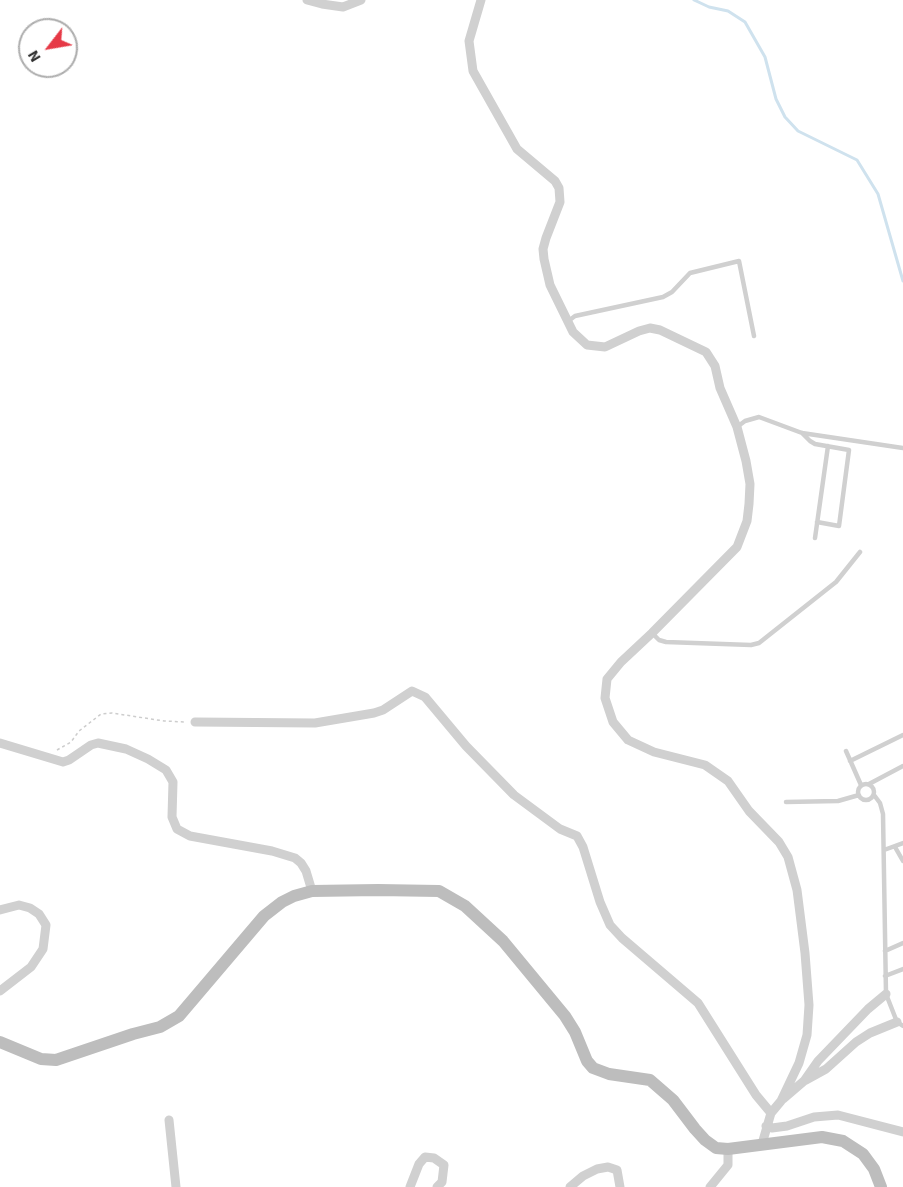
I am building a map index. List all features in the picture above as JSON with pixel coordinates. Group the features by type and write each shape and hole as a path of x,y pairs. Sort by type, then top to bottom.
{"street":[{"path":"307,0 343,7 361,0"},
{"path":"481,0 469,41 473,71 517,149 555,181 561,195 543,249 550,285 567,322 579,340 596,348 605,347 650,328 706,352 715,366 720,388 737,427 750,484 747,521 742,539 737,547 621,662 607,679 605,698 613,722 628,740 669,757 705,765 728,781 749,811 779,842 790,864 805,953 809,1005 804,1049 781,1101"},
{"path":"195,722 315,723 374,713 383,710 412,691 425,697 466,746 514,795 560,829 577,836 583,847 610,926 698,1003 756,1095 771,1113"},
{"path":"0,742 63,762 98,743 126,749 148,759 166,771 172,782 172,817 177,829 190,836 272,851 295,858 306,870 312,891"},
{"path":"0,1042 41,1059 56,1060 160,1027 179,1016 264,916 282,902 312,891 439,891 465,906 503,941 565,1016 590,1066 609,1074 650,1080 673,1100 705,1140 716,1148 728,1149 822,1137 843,1141 863,1154 874,1169 881,1187"},
{"path":"0,910 19,905 30,908 39,914 46,925 46,936 43,949 31,967 0,991"},
{"path":"804,1081 832,1046 886,994"},
{"path":"762,1144 771,1113 781,1101 804,1081 826,1069 856,1042 870,1033 900,1024"},
{"path":"766,1126 772,1128 787,1126 814,1117 838,1114 903,1132"},
{"path":"169,1120 176,1187"},
{"path":"710,1187 728,1165 728,1149"},
{"path":"410,1187 419,1164 425,1157 434,1158 444,1165 442,1182 437,1187"},
{"path":"572,1186 597,1169 608,1167 616,1170 620,1187"}],"lane":[{"path":"567,322 575,316 663,297 672,292 690,273 739,261 754,336"},
{"path":"737,427 745,421 759,417 802,433 903,448"},
{"path":"802,433 810,441 849,450 838,526 818,522"},
{"path":"815,538 828,446"},
{"path":"652,633 659,640 666,642 751,645 759,643 836,582 860,552"},
{"path":"850,762 903,735"},
{"path":"846,751 861,785"},
{"path":"861,785 869,784 903,766"},
{"path":"869,784 874,789 874,795 880,803 883,814 886,994 900,1024"},
{"path":"859,795 858,790 861,785"},
{"path":"786,802 838,801 859,795 867,800 874,795"},
{"path":"884,850 903,843"},
{"path":"896,847 903,861"},
{"path":"885,951 903,943"},
{"path":"885,976 903,969"}],"path":[{"path":"35,754 51,753 63,748 79,731 101,714 112,713 164,721 195,722"}],"waterway":[{"path":"694,0 709,7 728,11 745,22 765,57 776,99 785,117 798,131 857,160 878,194 903,281"}]}
